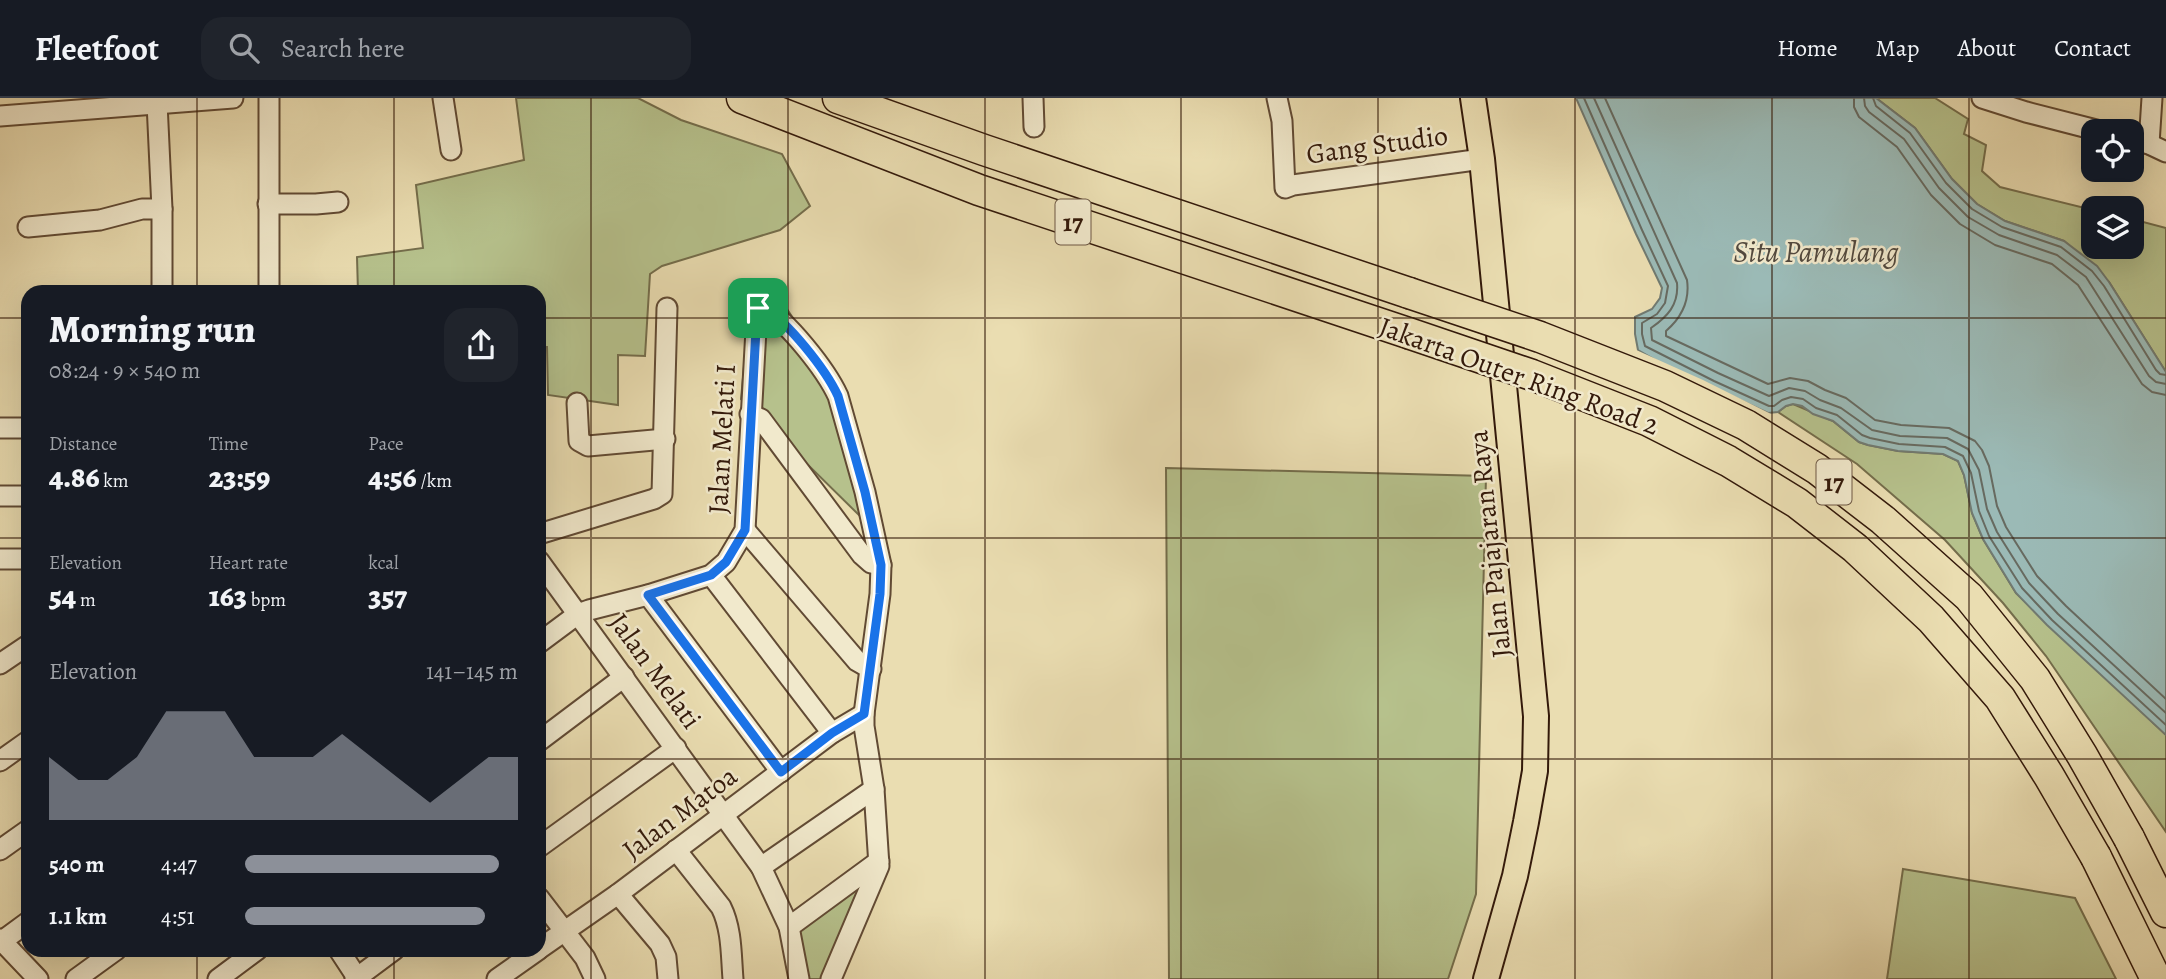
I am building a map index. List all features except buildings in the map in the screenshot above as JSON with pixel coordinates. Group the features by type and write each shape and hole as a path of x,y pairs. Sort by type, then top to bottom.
{"highway":[{"name":"Jakarta Outer Ring Road 2","path":"742,98 979,190 1532,375 1649,421 1728,461 1797,503 1854,548 1931,619 2000,698 2096,857 2156,979"},
{"name":"Jakarta Outer Ring Road 2","path":"838,98 984,150 1540,337 1665,386 1746,425 1817,469 1883,520 1969,597 2035,679 2129,838 2166,912"}],"main road":[{"name":"Jalan Pajajaran Raya","path":"1473,98 1482,159 1536,716 1535,771 1524,835 1486,979"}],"street":[{"path":"4,110 233,98"},
{"path":"269,98 269,285"},
{"path":"443,98 451,150"},
{"path":"1033,98 1034,127"},
{"name":"Gang Studio","path":"1277,98 1282,121 1285,188 1482,159"},
{"path":"2149,145 2152,98"},
{"path":"1993,100 2081,125"},
{"path":"157,103 162,285"},
{"path":"268,204 338,202"},
{"path":"28,227 100,220 142,209 162,209"},
{"name":"Jalan Melati I","path":"711,575 726,562 745,530 757,311 762,307 786,326 835,389 865,492 881,565 880,594 864,714 880,861"},
{"path":"546,532 654,499 662,494 667,308"},
{"path":"577,403 577,435 579,441 588,446 665,439"},
{"path":"750,414 761,419 862,555 871,563 881,565"},
{"path":"0,428 21,428"},
{"path":"0,496 21,496"},
{"path":"745,530 858,661 871,669"},
{"path":"0,559 21,559"},
{"name":"Jalan Melati","path":"546,570 761,867 789,927 799,979"},
{"path":"546,638 579,614 711,575 832,733"},
{"path":"648,595 781,772"},
{"path":"0,664 21,650"},
{"path":"546,736 624,677"},
{"name":"Jalan Matoa","path":"546,944 618,894 832,733 864,714"},
{"path":"0,761 21,746"},
{"path":"546,842 676,748"},
{"path":"761,867 874,789"},
{"path":"0,850 21,835"},
{"path":"676,850 726,916 733,979"},
{"path":"789,927 880,861"},
{"path":"831,979 880,861"},
{"path":"618,894 660,944 666,957 668,979"},
{"path":"546,908 585,958 595,979"},
{"path":"21,927 1,940 38,979"},
{"path":"76,979 106,957"},
{"path":"218,979 248,957"},
{"path":"343,957 357,979 385,957"},
{"name":"Jalan Matoa","path":"497,979 528,957"}],"green space":[{"path":"516,98 638,98 681,120 782,154 810,206 780,230 662,266 650,274 645,356 618,355 618,405 548,395 546,285 358,285 357,257 423,248 416,185 524,160"},
{"path":"1876,98 1935,98 1968,119 1964,134 1986,145 1982,171 2000,187 2081,207 2081,256 2064,241 2005,221 1977,204 1952,179 1915,128"},
{"path":"2144,222 2166,228 2166,372 2109,282 2084,259 2144,259"},
{"path":"769,282 842,392 877,500 863,519 741,399 750,302"},
{"path":"1793,404 1833,421 1859,442 1898,451 1943,454 1958,461 1964,475 1972,513 1983,539 2016,593 2166,735 2166,832 2046,656 2003,603 1945,540 1857,464 1778,412"},
{"path":"1166,468 1486,476 1476,894 1448,979 1169,979"},
{"path":"879,869 828,979 799,979 789,927"},
{"path":"1903,869 2075,898 2116,979 1887,979"}],"water":[{"name":"Situ Pamulang","path":"1576,98 1876,98 1915,128 1952,179 1977,204 2005,221 2064,241 2081,254 2081,259 2088,259 2097,266 2166,372 2166,735 2016,593 1983,539 1972,513 1964,475 1958,461 1943,454 1898,451 1859,442 1833,421 1813,414 1802,406 1793,404 1778,412 1768,413 1666,366 1638,350 1635,317 1652,309 1660,298 1662,288"}],"pier":[{"path":"1634,349 1775,416 1767,416 1710,391 1636,353"}],"route":[{"path":"758,308 765,308 786,326 832,383 844,413 881,565 880,594 864,714 832,733 781,772 648,595 711,575 726,562 745,530 758,308"}]}
